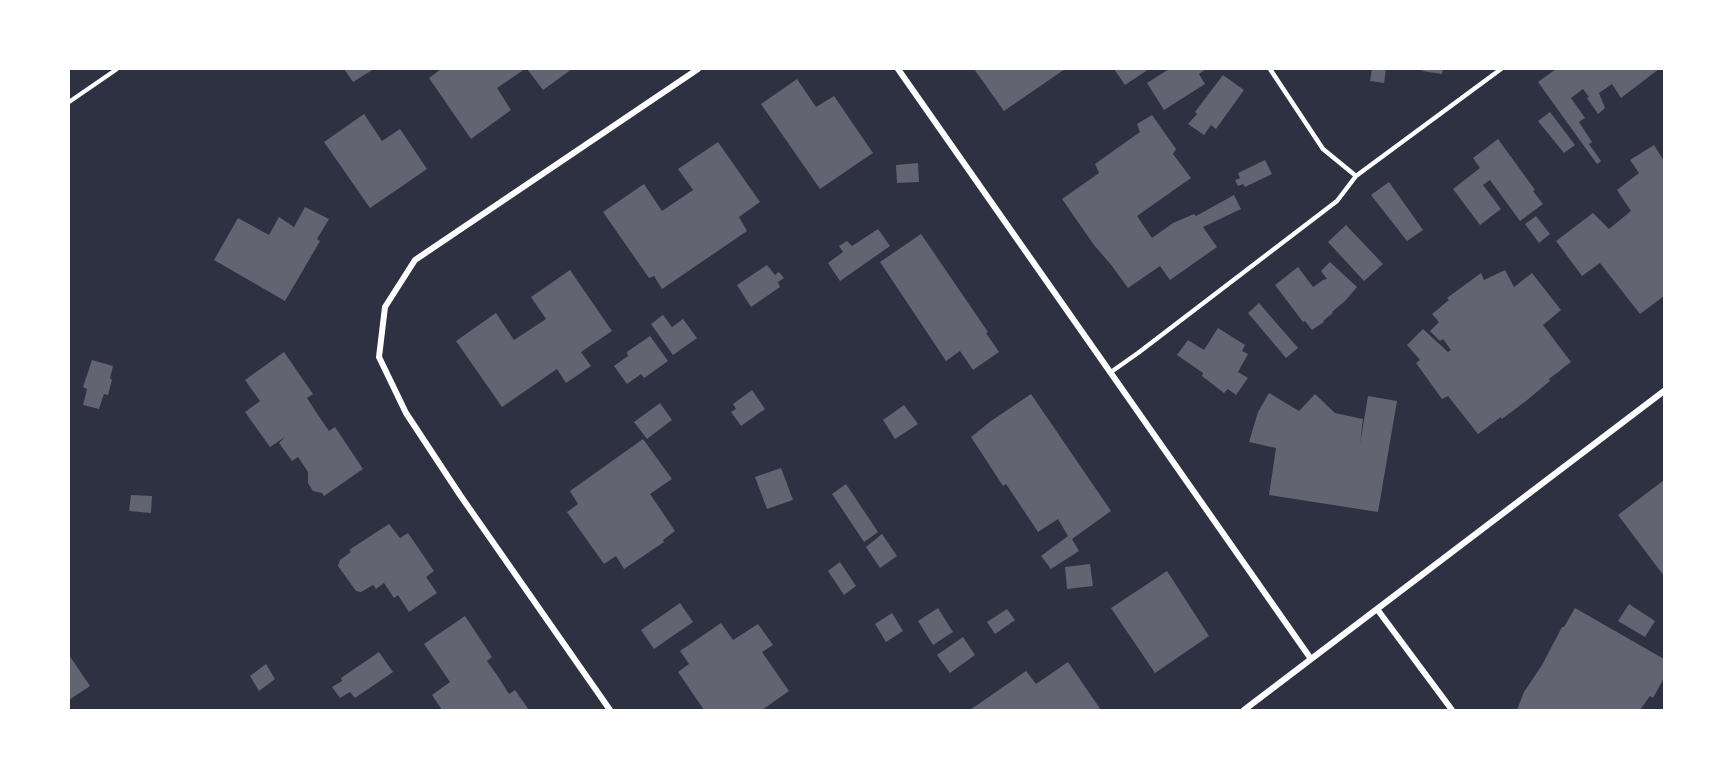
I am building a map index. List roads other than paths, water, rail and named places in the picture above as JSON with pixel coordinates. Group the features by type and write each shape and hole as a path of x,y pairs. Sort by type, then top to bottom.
{"street":[{"path":"609,710 406,413 379,357 385,307 415,260 698,69"},
{"path":"898,69 1311,659"},
{"path":"1244,710 1664,391"},
{"path":"1377,609 1452,710"}],"lane":[{"path":"1270,69 1323,149 1356,176"},
{"path":"1111,372 1337,201 1356,176 1501,69"}]}
